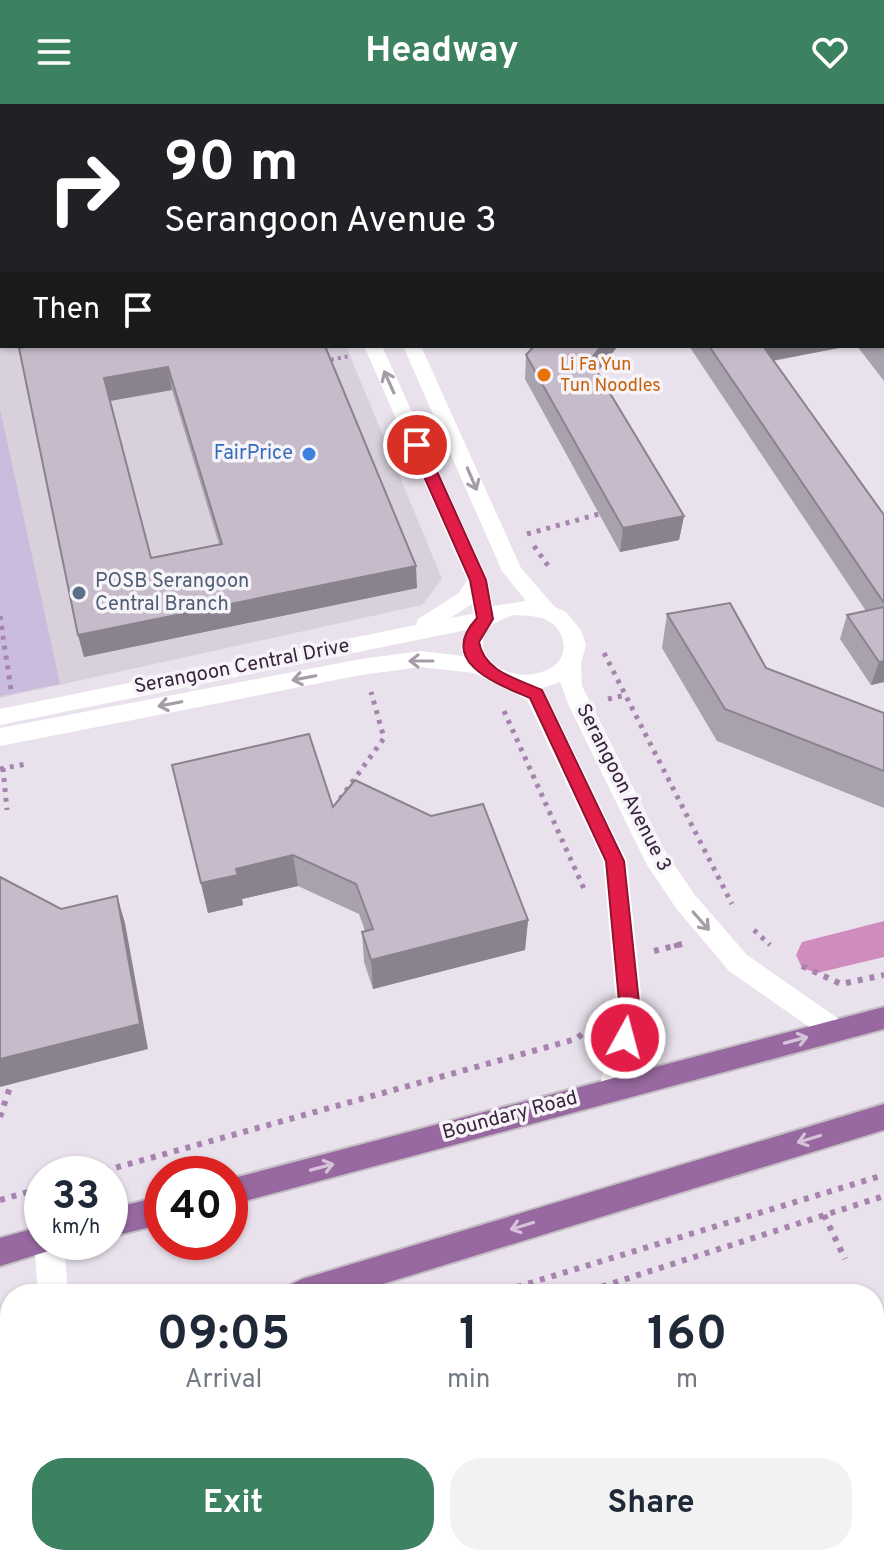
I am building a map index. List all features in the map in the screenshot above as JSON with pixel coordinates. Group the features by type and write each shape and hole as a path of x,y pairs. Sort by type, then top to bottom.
{"main road":[{"name":"Boundary Road","path":"248,1187 884,1018"},
{"path":"335,1284 884,1117"},
{"path":"0,1252 24,1245"}],"street":[{"path":"374,348 478,580 485,619"},
{"name":"Serangoon Avenue 3","path":"413,348 512,571 547,612 570,628 576,640 571,686 656,858 685,901 738,963 834,1030"},
{"path":"398,636 436,620 466,598 478,580"},
{"path":"481,666 473,655 471,642 485,619 514,608 547,612"},
{"name":"Serangoon Central Drive","path":"0,717 485,619"},
{"name":"Serangoon Central Drive","path":"0,737 361,667 421,659 481,666"},
{"path":"510,682 546,680 571,664"},
{"name":"Serangoon Avenue 3","path":"481,666 536,694 615,861 630,1012 613,1089"},
{"path":"50,1260 52,1284"}],"path":[{"path":"323,361 355,355"},
{"path":"527,534 599,514"},
{"path":"0,616 11,692"},
{"path":"344,807 337,804 384,738 371,691"},
{"path":"510,724 589,899"},
{"path":"3,768 7,810"},
{"path":"625,958 755,930 772,947"},
{"path":"794,961 841,984 884,975"},
{"path":"128,1164 576,1039 591,1029 594,1016"},
{"path":"0,1117 11,1084"},
{"path":"527,1284 884,1175"},
{"path":"0,1200 24,1193"},
{"path":"610,1284 884,1196"},
{"path":"824,1215 845,1259"}],"shaded area":[{"path":"0,348 347,348 442,579 422,605 0,698"},
{"path":"0,409 60,684 0,696"}],"building":[{"path":"19,348 326,348 416,566 78,635","holes":["168,367 222,544 151,558 104,378"]},
{"path":"532,348 599,348 590,360 684,516 623,528 526,355"},
{"path":"710,348 764,348 884,515 884,603"},
{"path":"730,603 766,668 884,713 884,771 725,709 667,614"},
{"path":"884,607 884,661 879,662 847,615"},
{"path":"309,734 333,807 355,780 431,816 483,804 528,920 371,960 362,932 373,929 356,884 293,855 236,869 238,875 201,883 172,765"},
{"path":"0,877 61,909 117,896 140,1024 0,1059"}],"waterway":[{"path":"817,955 884,939"}],"place":[{"name":"Li Fa Yun Tun Noodles","path":"544,375"},
{"name":"FairPrice","path":"309,454"},
{"name":"POSB Serangoon Central Branch","path":"79,593"}],"route":[{"path":"417,445 478,580 485,619 471,642 473,655 494,676 536,694 615,861 630,1012 625,1038"}]}
